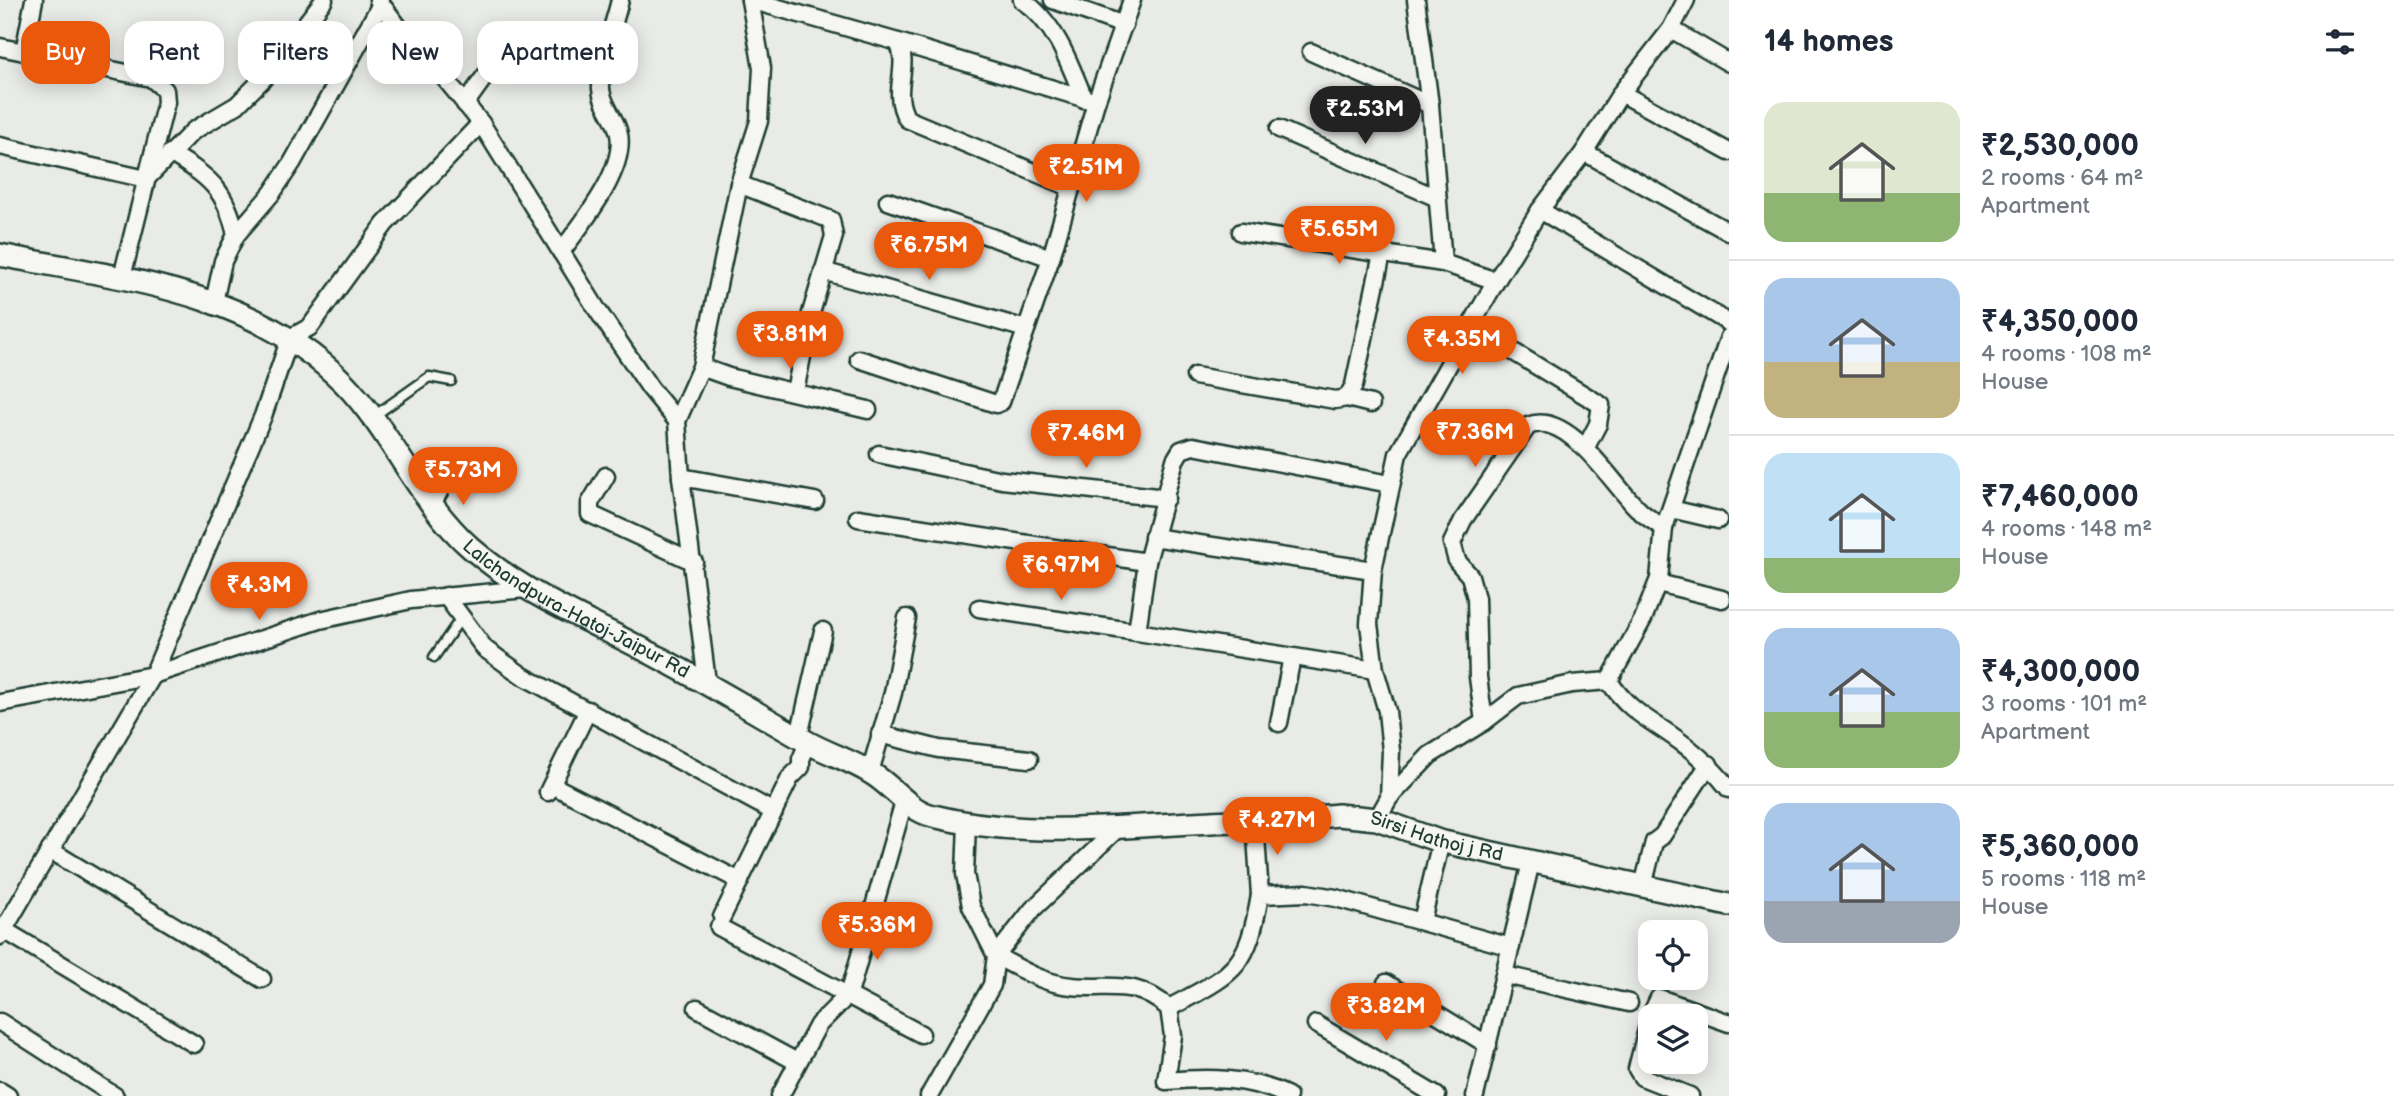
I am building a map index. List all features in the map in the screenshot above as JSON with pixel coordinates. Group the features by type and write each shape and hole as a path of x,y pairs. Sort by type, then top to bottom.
{"street":[{"path":"30,21 34,0"},
{"path":"146,179 193,131 237,105 263,79 324,0"},
{"path":"561,252 598,197 619,154 619,132 601,93 605,50 620,0"},
{"path":"707,682 694,562 681,477 677,421 701,368 739,184 759,121 762,68 750,0 1090,101"},
{"path":"1022,0 1035,9 1066,54 1090,101"},
{"path":"1053,0 1124,24"},
{"path":"859,359 996,404 1004,398 1072,188 1090,101 1132,0"},
{"path":"1415,0 1430,105 1443,263"},
{"path":"1389,798 1391,751 1388,724 1375,670 1369,624 1373,570 1398,454 1411,427 1540,210 1584,152 1621,93 1671,29 1686,0"},
{"path":"214,302 223,261 236,235 272,193 292,163 379,3 481,122 561,252 650,388 677,421"},
{"path":"1671,29 1729,63"},
{"path":"898,42 903,52 899,99 907,119 1072,188"},
{"path":"0,47 21,51"},
{"path":"1311,52 1430,105"},
{"path":"110,72 160,83 166,90 166,102 122,277"},
{"path":"465,104 479,84"},
{"path":"1621,93 1729,152"},
{"path":"194,1044 2,933 153,675 263,416 290,338 310,327 385,224 481,122"},
{"path":"1279,129 1437,198"},
{"path":"0,146 146,179"},
{"path":"1584,152 1729,232"},
{"path":"170,153 208,177 222,194 231,213 236,235"},
{"path":"739,184 831,220 834,236 823,271 795,391"},
{"path":"888,201 1051,258"},
{"path":"1540,210 1729,323"},
{"path":"1241,232 1443,263 1496,281"},
{"path":"1347,398 1354,385 1382,254"},
{"name":"Lalchandpura-Hatoj-Jaipur Rd","path":"0,255 122,277 214,302 290,338 346,385 435,506 470,547 525,589 707,682 803,746 870,772 905,798 913,809 929,816"},
{"path":"823,271 1026,329"},
{"path":"1471,326 1601,405 1598,424 1586,447"},
{"path":"1609,681 1643,619 1658,583 1664,528 1729,337"},
{"path":"701,368 868,410"},
{"path":"1195,376 1335,400 1347,398 1371,404"},
{"path":"1484,722 1478,677 1476,598 1469,576 1457,561 1452,543 1463,520 1528,426 1536,423 1548,424 1586,447 1637,509 1664,528"},
{"path":"1137,632 1153,537 1175,460 1181,450 1193,446 1390,484"},
{"path":"879,454 1002,480 1166,498"},
{"path":"606,475 590,503 590,514 694,562"},
{"path":"681,477 815,501"},
{"path":"1671,509 1718,520"},
{"path":"858,518 1147,562"},
{"path":"1153,537 1373,570"},
{"path":"1658,583 1722,599"},
{"path":"0,703 153,675 320,620 411,600 525,589"},
{"path":"446,596 485,649 523,676 774,811"},
{"path":"979,608 1375,670"},
{"path":"870,772 893,693 907,618"},
{"path":"823,631 797,774 790,778 720,922 921,1034"},
{"path":"1279,723 1292,657"},
{"path":"1377,819 1389,798 1430,755 1484,722 1518,696 1572,684 1609,681"},
{"path":"1609,681 1649,723 1676,738 1709,764 1729,789"},
{"path":"589,710 549,790 740,881"},
{"path":"880,734 939,749 1030,759"},
{"path":"1643,886 1654,842 1662,836 1709,764"},
{"path":"780,1096 818,1025 849,994 905,798"},
{"name":"Sirsi Hathoj j Rd","path":"929,816 967,823 1083,831 1255,822 1338,814 1377,819 1441,841 1729,905"},
{"path":"1169,1009 1216,983 1240,963 1254,935 1260,895 1255,822"},
{"path":"967,823 965,874 971,906 996,956 1042,980 1072,986 1133,987 1155,997 1169,1009 1173,1036 1164,1088 1226,1079 1256,1084 1288,1096"},
{"path":"929,1096 992,985 996,956 1033,909 1118,828"},
{"path":"1422,921 1441,841"},
{"path":"50,850 262,979"},
{"path":"1475,1096 1531,862"},
{"path":"1260,895 1306,893 1336,898 1511,947"},
{"path":"1505,975 1629,1003"},
{"path":"1386,983 1488,1045"},
{"path":"1656,1004 1659,998 1676,1004"},
{"path":"697,1008 797,1062"},
{"path":"1708,1016 1729,1023"},
{"path":"0,1022 115,1096"},
{"path":"1315,1024 1437,1096"},
{"path":"1640,1074 1690,1096"},
{"path":"0,1091 8,1096"}],"lane":[{"path":"372,418 418,382 429,377 451,381"},
{"path":"435,506 462,459"},
{"path":"434,657 461,618"}]}
